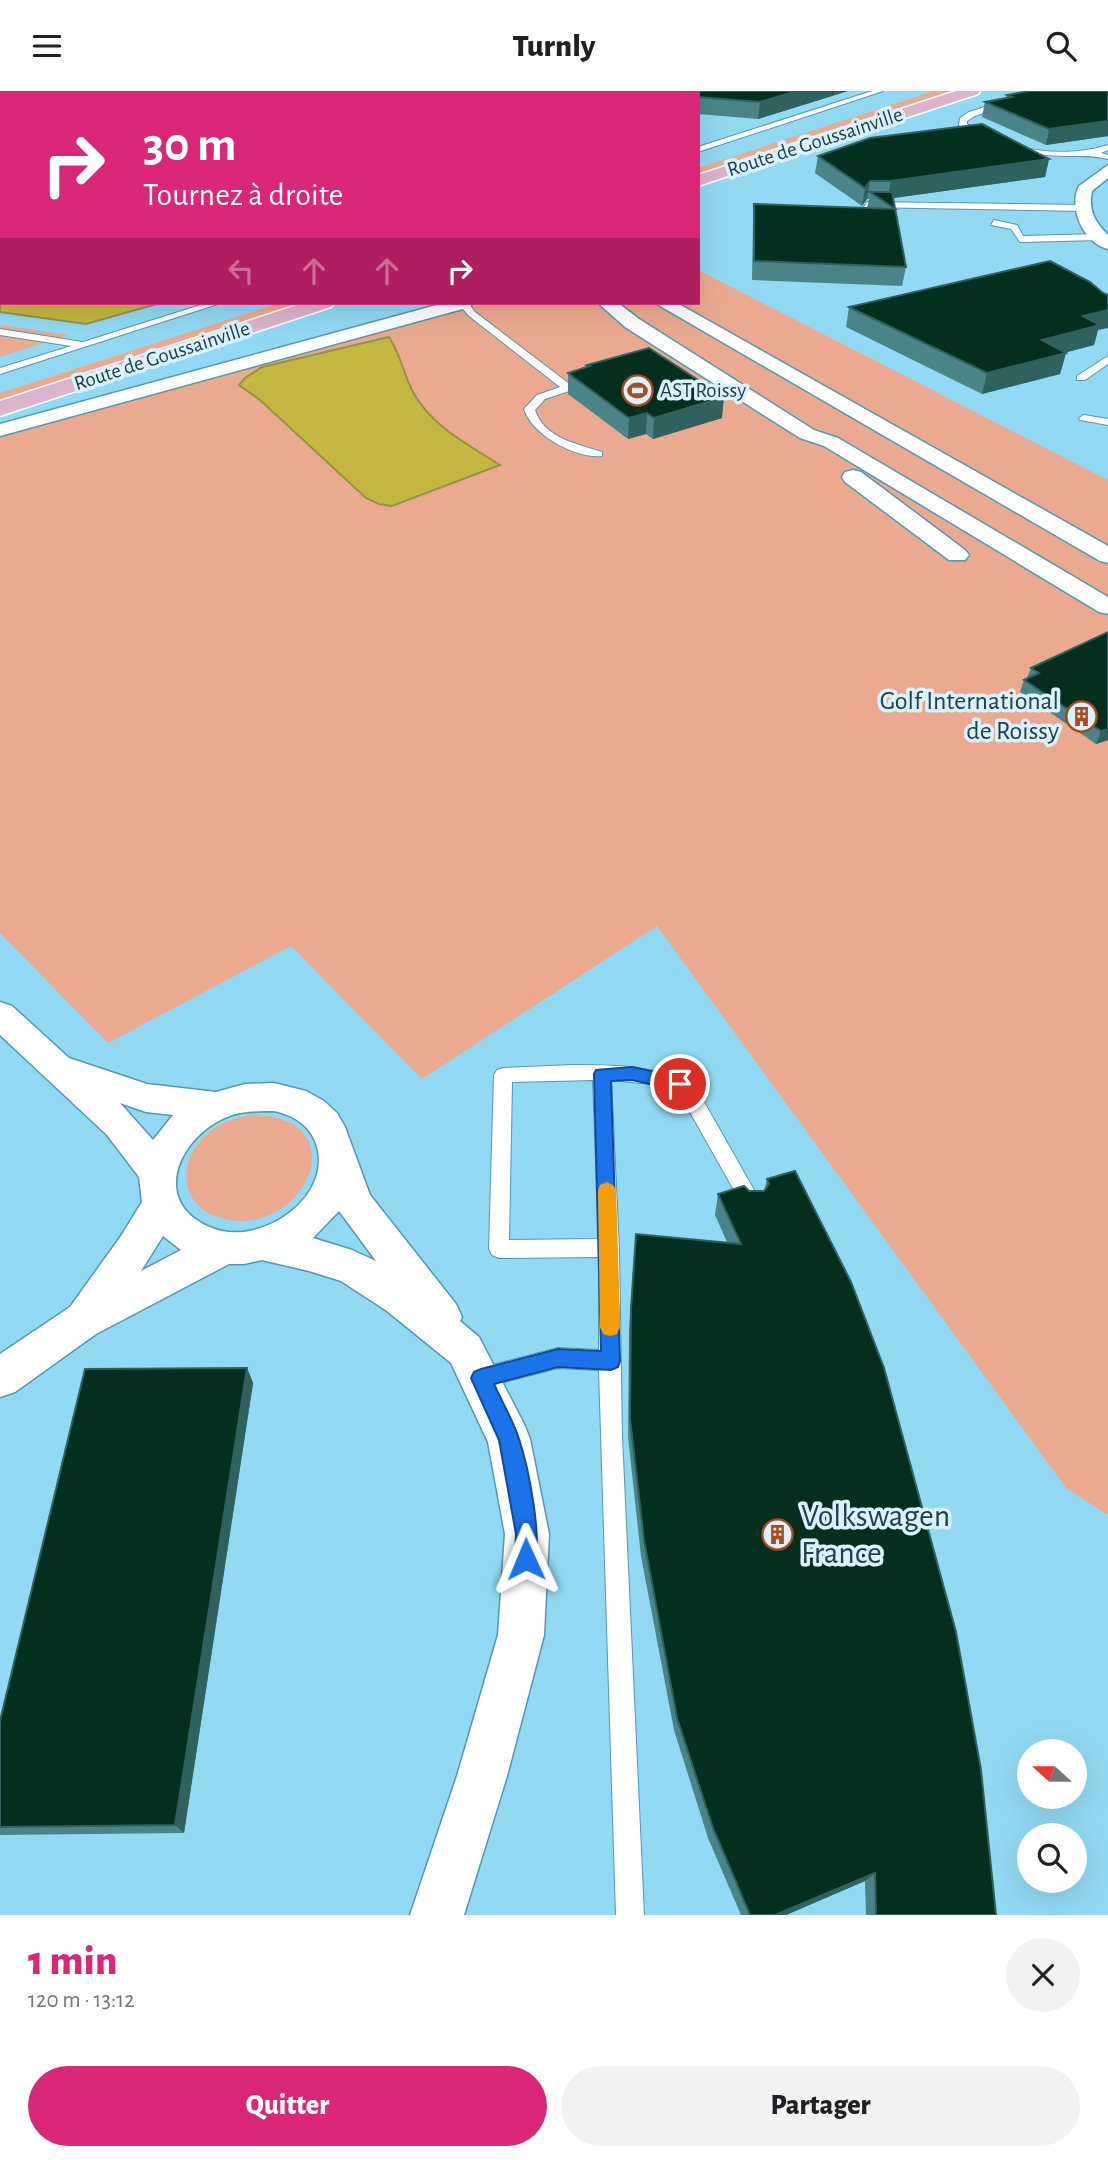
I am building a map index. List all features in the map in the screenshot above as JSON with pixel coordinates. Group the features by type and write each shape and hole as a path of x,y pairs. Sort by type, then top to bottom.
{"main road":[{"name":"Route de Goussainville","path":"700,164 925,91"},
{"name":"Route de Goussainville","path":"700,180 972,91"},
{"name":"Route de Goussainville","path":"0,388 261,305"},
{"name":"Route de Goussainville","path":"0,409 318,305"}],"street":[{"path":"1104,241 1090,226 1082,208 1085,189 1108,170"},
{"path":"0,430 457,305"},
{"path":"610,305 632,323 807,434 831,442 1108,607"},
{"path":"668,305 1108,556"},
{"path":"807,434 808,443 957,555"},
{"path":"0,1015 120,1125 159,1189 174,1226 196,1241 223,1248 264,1244 293,1232 318,1212 334,1187 339,1162"},
{"path":"54,1064 146,1098 216,1106"},
{"path":"82,1321 135,1248 159,1189 164,1152 177,1133 195,1117 216,1106 245,1098 264,1097 300,1104 321,1118 335,1138 339,1162 355,1204 415,1279 473,1364 509,1439 527,1534 521,1635 482,1776 437,1915"},
{"path":"264,1244 352,1267 401,1298 473,1364"},
{"path":"0,1378 82,1321 223,1248"}],"lane":[{"path":"700,149 879,91"},
{"path":"1041,91 972,114 963,120 963,125 973,133 995,142 1034,151 1094,153 1108,157"},
{"path":"1094,153 1108,146"},
{"path":"867,205 1082,208"},
{"path":"994,223 1014,227 1020,239 1104,241"},
{"path":"0,371 210,305"},
{"path":"465,305 472,314 568,388 541,397 529,409 530,418 541,431 598,454"},
{"path":"0,332 83,345"},
{"path":"1081,378 1108,359"},
{"path":"1084,418 1108,422"},
{"path":"609,1248 499,1249 503,1075 632,1073 659,1077 680,1084 688,1091 752,1203"},
{"path":"602,1074 630,1915"},
{"path":"473,1364 558,1358 611,1361"}],"shaded area":[{"path":"934,91 960,91 700,175 700,167"},
{"path":"700,271 1108,480 1108,1515 1066,1488 657,926 422,1079 291,946 108,1043 0,933 0,436 471,305 700,305"},
{"path":"0,305 153,305 86,324 0,312"},
{"path":"274,305 306,305 0,405 0,393"},
{"path":"0,325 69,335 0,357"},
{"path":"389,337 413,392 430,415 452,434 500,465 392,506 379,504 366,498 260,400 239,385 262,367"},
{"path":"249,1115 284,1120 305,1135 312,1155 308,1177 294,1198 273,1214 246,1221 215,1216 194,1201 189,1190 186,1179 191,1155 211,1131 226,1122"}],"building":[{"path":"700,91 797,91 760,102 700,97"},
{"path":"1029,91 1108,91 1108,121 1049,129 985,102"},
{"path":"982,124 1049,159 891,181 870,181 865,188 818,156 870,138"},
{"path":"870,192 892,192 906,267 754,261 754,204 895,209"},
{"path":"1050,261 1090,282 1108,295 1108,310 1083,316 1100,325 1042,340 1066,353 987,373 849,307"},
{"path":"649,348 724,397 654,418 647,413 629,418 568,373"},
{"name":"Golf International de Roissy","path":"1108,632 1108,729 1101,731 1024,680 1039,673 1031,668"},
{"name":"Volkswagen France","path":"795,1171 851,1282 884,1368 956,1632 981,1770 996,1915 876,1915 875,1873 775,1915 750,1915 713,1828 677,1718 644,1540 630,1418 631,1309 636,1234 741,1244 718,1194 744,1186 749,1191 764,1191 769,1184 767,1179"},
{"path":"247,1368 175,1825 0,1827 0,1721 85,1369"}],"slow traffic":[{"path":"607,1190 610,1327"}],"place":[{"name":"AST Roissy","path":"637,390"},
{"name":"Golf International de Roissy","path":"1082,716"},
{"name":"Volkswagen France","path":"778,1534"}],"route":[{"path":"526,1559 527,1534 509,1439 481,1378 558,1358 611,1361 602,1074 632,1073 659,1077 680,1084"}]}
